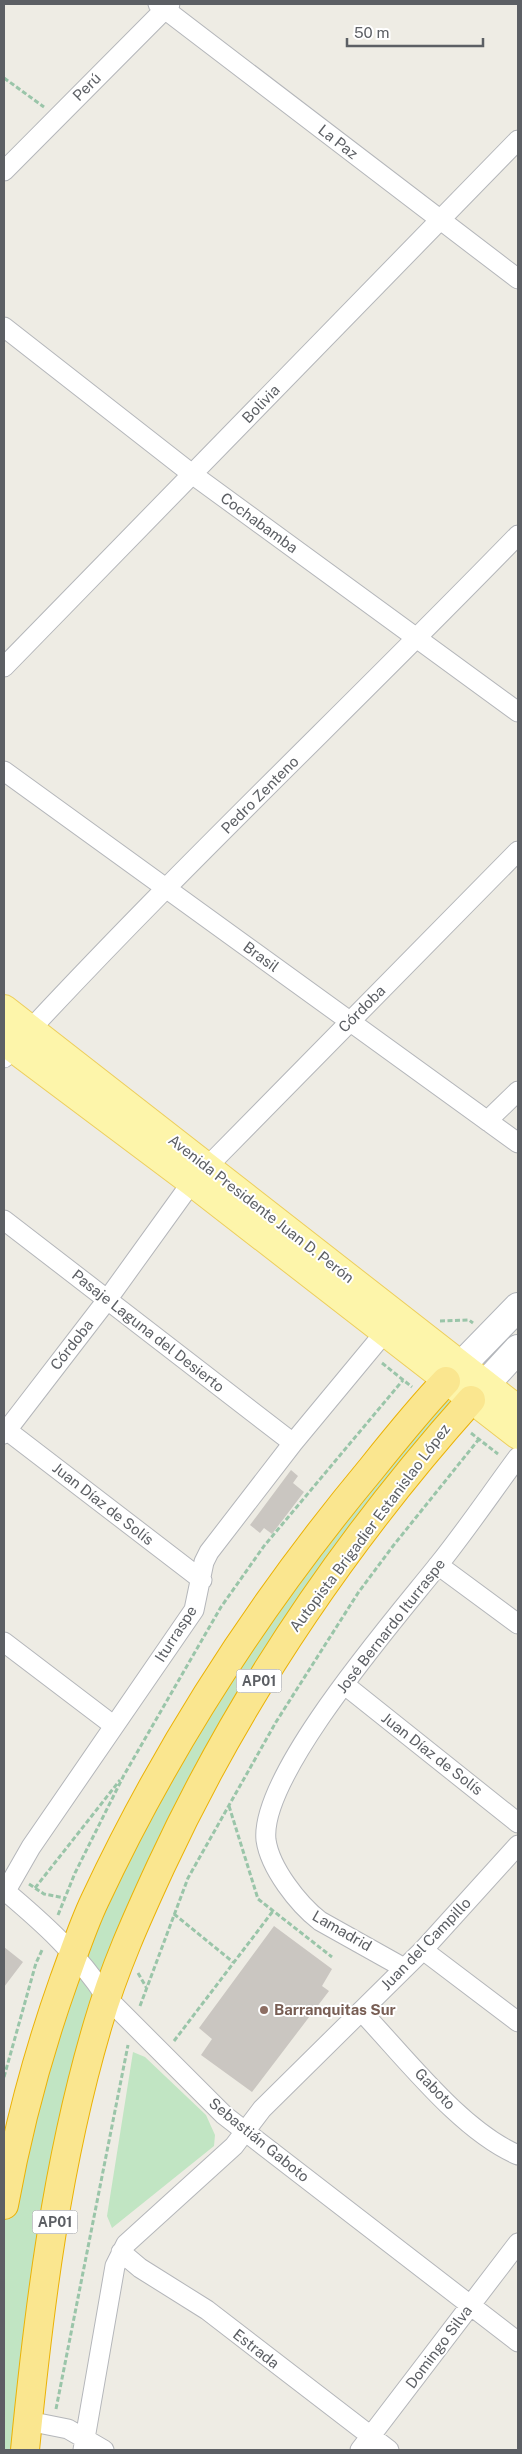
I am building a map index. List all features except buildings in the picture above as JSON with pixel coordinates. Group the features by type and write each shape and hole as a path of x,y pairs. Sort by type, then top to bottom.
{"highway":[{"name":"Autopista Brigadier Estanislao López","path":"4,2205 26,2100 44,2038 94,1900 142,1808 186,1727 237,1646 336,1511 445,1382"},
{"name":"Autopista Brigadier Estanislao López","path":"25,2450 40,2423 35,2349 60,2189 78,2094 106,1997 123,1950 186,1811 263,1675 309,1604 470,1401"}],"main road":[{"name":"Avenida Presidente Juan D. Perón","path":"4,1009 13,1044 199,1174 423,1337 445,1382"},
{"name":"Avenida Presidente Juan D. Perón","path":"199,1174 377,1343 445,1382 518,1435"},
{"path":"445,1382 518,1307"},
{"path":"470,1401 518,1349"},
{"name":"Avenida Presidente Juan D. Perón","path":"470,1401 518,1410"}],"street":[{"name":"Perú","path":"4,171 165,5"},
{"name":"La Paz","path":"165,5 518,279"},
{"name":"Bolivia","path":"4,667 518,140"},
{"name":"Cochabamba","path":"4,327 192,474 518,712"},
{"name":"Pedro Zenteno","path":"13,1044 166,888 417,639 518,534"},
{"name":"Brasil","path":"4,771 518,1143"},
{"name":"Córdoba","path":"5,1431 108,1300 199,1174 518,851"},
{"path":"487,1121 518,1091"},
{"name":"Pasaje Laguna del Desierto","path":"4,1220 293,1443"},
{"name":"Iturraspe","path":"4,1891 112,1725 191,1616 202,1580 204,1562 209,1552 293,1443 377,1343"},
{"name":"Juan Díaz de Solís","path":"5,1431 202,1580"},
{"name":"José Bernardo Iturraspe","path":"274,1801 305,1738 516,1461"},
{"path":"438,1565 518,1624"},
{"path":"4,1642 112,1725"},
{"name":"Juan Díaz de Solís","path":"345,1685 518,1823"},
{"name":"Lamadrid","path":"274,1801 266,1839 273,1861 307,1911 320,1921 404,1968"},
{"name":"Juan del Campillo","path":"121,2252 135,2235 222,2158 246,2132 262,2109 423,1950 518,1845"},
{"name":"Sebastián Gaboto","path":"4,1891 51,1931 93,1976 106,1997 224,2115 518,2342"},
{"path":"423,1950 518,2022"},
{"name":"Gaboto","path":"361,2011 470,2125 518,2155"},
{"name":"Domingo Silva","path":"365,2443 518,2243"},
{"path":"84,2444 115,2266 121,2252"},
{"name":"Estrada","path":"121,2252 140,2268 207,2310 365,2443 389,2450"},
{"path":"40,2423 68,2428 84,2444 104,2450"}],"path":[{"path":"4,78 57,117"},
{"path":"423,1337 437,1321 469,1320 489,1336"},
{"path":"377,1343 445,1382"},
{"path":"470,1401 479,1439 516,1461"},
{"path":"40,2423 132,2024 188,1878 276,1722 358,1593 393,1546 479,1439"},
{"path":"35,1888 124,1775"},
{"path":"16,1873 44,1894 65,1898"},
{"path":"172,2044 273,1911"},
{"path":"174,1914 234,1962"}],"green space":[{"path":"446,1381 471,1400 309,1604 106,1997 25,2450 4,2450 4,2205 44,2037 186,1727"},
{"path":"133,2052 145,2057 206,2115 215,2135 214,2146 112,2228 107,2216"}],"place":[{"name":"Barranquitas Sur","path":"264,2010"}]}
